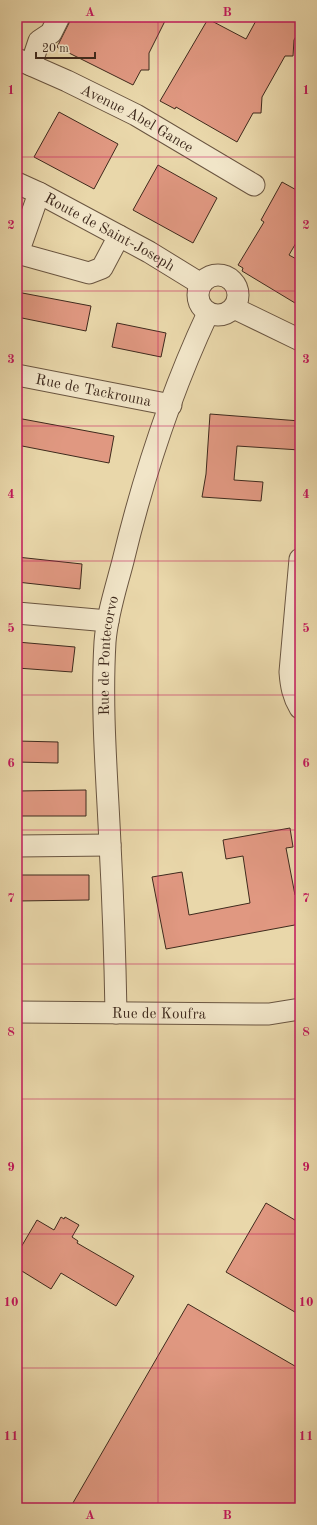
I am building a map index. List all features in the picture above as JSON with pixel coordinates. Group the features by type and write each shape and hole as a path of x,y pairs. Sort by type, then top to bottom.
{"street":[{"path":"24,62 39,41 51,33 59,17"},
{"name":"Avenue Abel Gance","path":"24,62 136,115 254,185"},
{"name":"Route de Saint-Joseph","path":"17,183 39,193 149,252 201,284"},
{"path":"39,193 18,253 89,273 102,268 119,236"},
{"path":"220,275 228,278 234,283 238,291 234,308 222,315 215,315 208,313 203,308 199,302 198,293 201,284 205,279 211,276 220,275"},
{"path":"234,308 300,340"},
{"name":"Rue de Pontecorvo","path":"116,1013 104,733 105,642 108,621 135,510 189,356 208,313"},
{"name":"Rue de Tackrouna","path":"17,374 171,405"},
{"path":"300,559 290,672 291,688 300,708"},
{"path":"17,613 108,621"},
{"path":"17,846 110,845"},
{"name":"Rue de Koufra","path":"17,1012 269,1014 300,1009"}],"building":[{"path":"72,17 167,17 149,53 149,70 141,70 133,85 57,47"},
{"path":"258,17 300,17 300,29 294,40 293,56 285,56 262,97 261,113 253,113 237,142 176,107 175,109 160,101 208,19 246,39"},
{"path":"59,112 118,144 94,189 34,157"},
{"path":"158,165 217,198 193,243 133,210"},
{"path":"282,182 300,192 300,236 289,255 300,261 300,306 242,271 243,268 238,265 264,222 261,220"},
{"path":"17,292 91,306 86,331 17,317"},
{"path":"117,323 166,333 161,357 112,347"},
{"path":"210,414 300,421 300,450 237,446 234,480 263,482 261,501 202,497 206,474"},
{"path":"17,418 114,436 109,463 17,445"},
{"path":"17,557 82,564 80,589 17,582"},
{"path":"17,642 75,647 72,672 17,668"},
{"path":"17,741 58,742 58,763 17,762"},
{"path":"86,790 86,816 17,816 17,791"},
{"path":"290,828 293,847 286,848 295,895 300,894 300,924 166,949 152,877 182,872 189,915 250,903 243,856 226,859 223,840"},
{"path":"17,875 89,875 89,900 17,901"},
{"path":"266,1203 300,1223 300,1315 226,1272"},
{"path":"61,1217 64,1219 65,1217 79,1225 72,1237 78,1241 77,1243 134,1276 116,1306 61,1273 51,1289 17,1268 17,1254 37,1220 54,1230"},
{"path":"188,1304 300,1369 300,1508 70,1508"}]}
